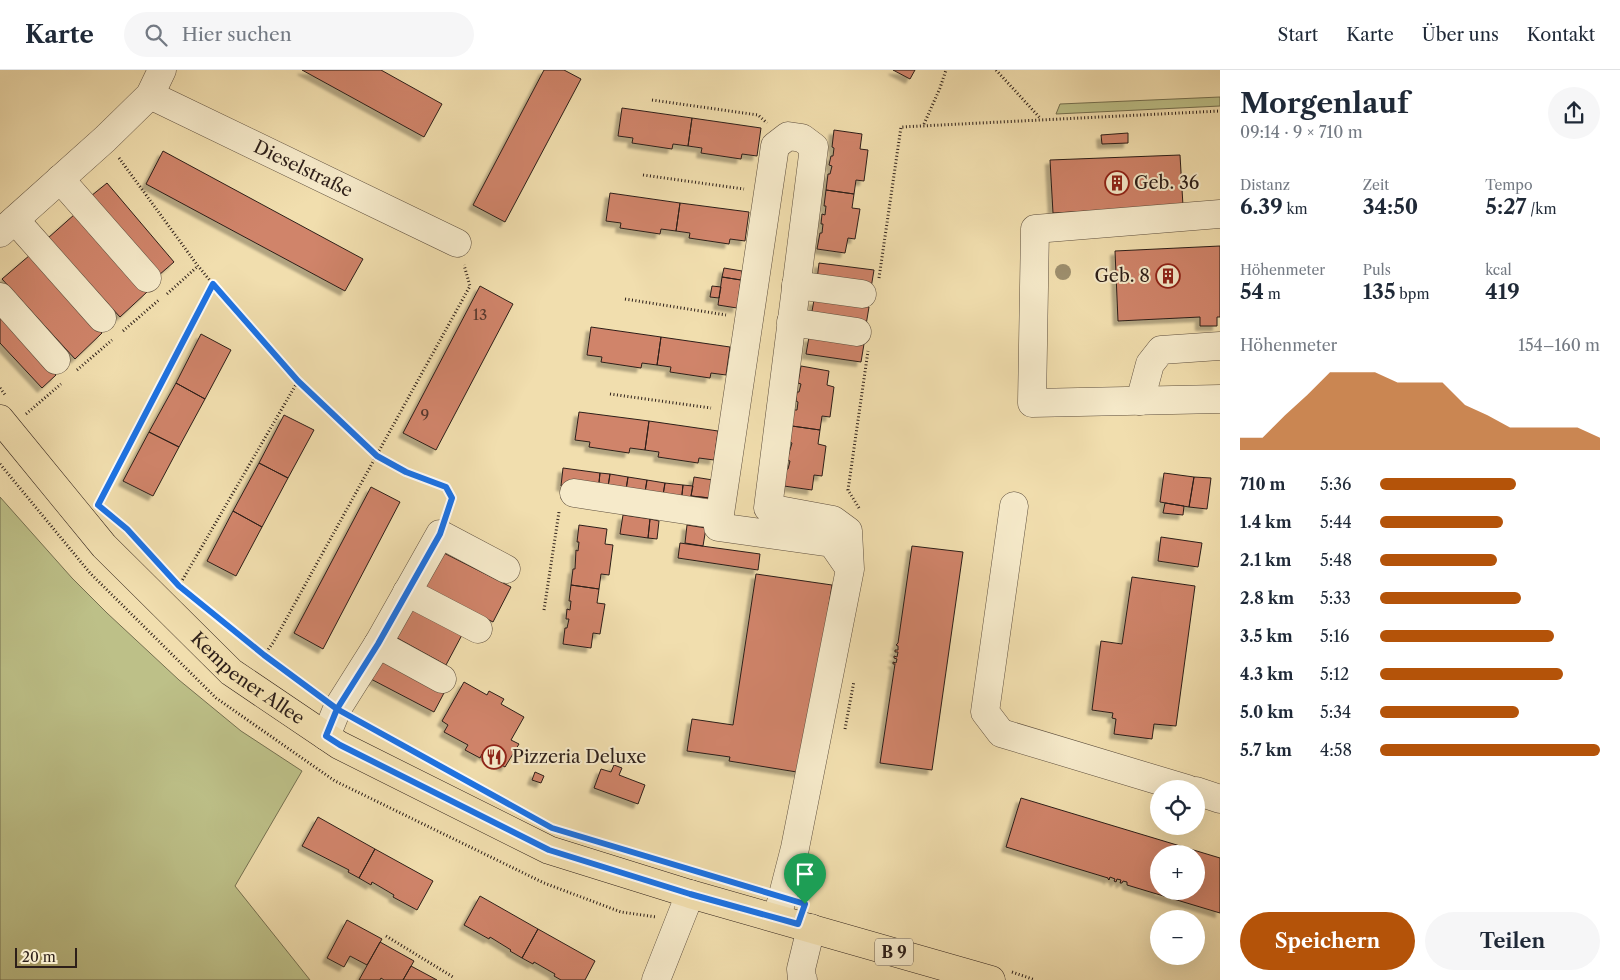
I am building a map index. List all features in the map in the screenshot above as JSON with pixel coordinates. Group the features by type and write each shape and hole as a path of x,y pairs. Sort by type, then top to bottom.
{"main road":[{"name":"Kempener Allee","path":"7,417 104,546 231,672 340,745 549,850 690,894 811,928 959,976 999,975"}],"street":[{"path":"102,318 8,227 105,139 150,95 162,70"},
{"name":"Dieselstraße","path":"150,95 457,243"},
{"path":"777,918 796,848 850,569 855,522 833,520 768,508 814,147 802,138 788,136 775,146 718,528 832,543 850,569"},
{"path":"60,179 147,278"},
{"path":"1220,214 1035,229 1032,404 1220,399"},
{"path":"796,284 870,288"},
{"path":"0,297 65,371"},
{"path":"791,322 863,341"},
{"path":"1140,401 1150,364 1162,350 1220,346"},
{"path":"574,493 719,515"},
{"path":"1014,506 985,712 1001,733 1157,780"},
{"path":"326,736 337,709 378,644 440,534 506,569"},
{"path":"407,592 478,629"},
{"path":"378,644 442,679"},
{"path":"1205,795 1220,799"},
{"path":"656,980 690,894"},
{"path":"803,980 800,969 811,928"}],"path":[{"path":"924,124 946,70"},
{"path":"996,70 1041,119"},
{"path":"652,100 758,115 783,140"},
{"path":"870,288 901,127 924,124 1220,111"},
{"path":"105,139 198,266 298,381 377,456 406,472 446,487 452,498 440,534"},
{"path":"643,175 768,192"},
{"path":"264,655 274,643 470,286 457,243"},
{"path":"0,388 7,417 198,266"},
{"path":"92,498 98,505 213,284"},
{"path":"625,299 748,319"},
{"path":"855,522 848,490 863,341"},
{"path":"179,586 298,381"},
{"path":"610,394 734,412"},
{"path":"544,610 560,508 574,493"},
{"path":"112,517 127,529 159,565"},
{"path":"172,579 264,655 337,709 449,771"},
{"path":"843,737 856,672"},
{"path":"386,936 453,976"},
{"path":"999,975 1035,980"}],"green space":[{"path":"1220,97 1220,106 1056,114 1060,104"},
{"path":"0,497 72,578 179,680 241,731 302,771 235,886 310,980 0,980"}],"building":[{"path":"302,70 381,70 442,104 424,137"},
{"path":"544,70 564,70 581,79 505,222 473,205"},
{"path":"893,70 915,70 910,79"},
{"path":"622,108 692,118 688,146 673,144 672,149 632,143 633,138 618,136"},
{"path":"692,118 761,128 757,156 742,154 741,159 701,153 702,148 688,146"},
{"path":"834,130 862,134 860,149 868,150 864,181 856,180 854,194 826,190 828,174 830,174 832,166 829,165 831,156 833,156"},
{"path":"1128,133 1128,143 1102,144 1101,135"},
{"path":"163,151 363,259 345,291 146,184"},
{"name":"Geb. 36","path":"1180,155 1183,206 1053,213 1050,160"},
{"path":"107,183 174,262 159,275 91,196"},
{"path":"826,190 854,194 852,208 860,209 855,239 848,238 845,253 817,249 820,233 822,233 822,214 825,215"},
{"path":"610,193 680,203 676,231 661,229 660,234 620,228 621,223 606,221"},
{"path":"680,203 749,212 745,241 730,239 729,244 689,238 690,233 676,231"},
{"path":"75,214 147,292 120,317 48,238"},
{"name":"Geb. 8","path":"1220,246 1220,317 1217,317 1217,326 1200,326 1200,317 1118,321 1115,251"},
{"path":"30,255 102,333 75,359 2,279"},
{"path":"819,263 874,270 871,288 817,280"},
{"path":"724,268 742,271 741,280 722,277"},
{"path":"722,277 741,280 737,308 718,305"},
{"path":"480,286 513,304 436,450 403,433"},
{"path":"712,286 721,287 719,298 710,297"},
{"path":"814,300 869,307 866,325 811,317"},
{"path":"0,313 56,375 42,388 0,343"},
{"path":"591,327 661,337 657,365 642,363 641,368 601,362 602,357 587,355"},
{"path":"201,334 231,350 205,399 176,383"},
{"path":"661,337 730,347 726,375 711,373 710,378 670,372 671,367 657,365"},
{"path":"809,337 864,344 861,362 806,354"},
{"path":"801,366 829,371 827,385 834,387 830,417 822,416 820,430 792,426 794,410 797,410 797,392 799,392 801,384 798,383"},
{"path":"176,383 205,399 179,447 149,432"},
{"path":"579,412 649,421 645,450 630,448 629,453 589,447 590,442 575,440"},
{"path":"284,415 314,430 288,478 259,463"},
{"path":"649,421 718,431 714,460 699,458 698,463 658,457 659,452 645,450"},
{"path":"792,426 820,430 818,444 826,446 822,476 814,475 812,490 784,486 786,469 788,469 790,461 787,460 792,443 790,442"},
{"path":"149,432 179,447 153,496 123,481"},
{"path":"259,463 288,478 262,527 233,511"},
{"path":"563,468 600,473 598,492 561,486"},
{"path":"600,473 610,474 607,493 598,492"},
{"path":"1164,473 1194,477 1189,507 1160,502"},
{"path":"610,474 628,477 625,496 607,493"},
{"path":"628,477 647,480 644,498 625,496"},
{"path":"694,477 713,480 710,498 691,496"},
{"path":"1194,477 1211,478 1207,509 1189,507"},
{"path":"647,480 665,483 662,501 644,498"},
{"path":"665,483 683,485 681,504 662,501"},
{"path":"683,485 693,486 691,496 710,498 709,508 681,504"},
{"path":"371,487 400,502 323,649 294,633"},
{"path":"1165,503 1184,506 1183,515 1163,513"},
{"path":"233,511 262,527 236,576 207,561"},
{"path":"623,515 650,519 648,538 620,534"},
{"path":"650,519 659,521 657,539 648,538"},
{"path":"579,525 607,529 605,544 613,545 609,575 601,574 599,589 571,585 573,569 575,569 576,550 578,551"},
{"path":"687,525 706,528 703,546 685,543"},
{"path":"1161,537 1202,543 1198,567 1158,561"},
{"path":"680,543 760,554 758,570 678,558"},
{"path":"912,546 963,552 932,770 880,763 895,664 893,662 896,663 897,659 894,656 897,657 898,652 895,652 895,650 898,650 896,645 898,643"},
{"path":"438,550 511,587 493,622 420,585"},
{"path":"756,574 832,585 803,773 729,761 730,757 687,751 692,719 733,725"},
{"path":"1132,577 1195,586 1176,726 1154,724 1152,739 1114,734 1116,719 1112,718 1113,713 1092,710 1101,641 1122,644"},
{"path":"571,585 599,589 597,603 605,604 600,634 593,633 591,648 563,644 565,628 567,628 569,619 566,619 567,609 570,610"},
{"path":"408,602 463,633 446,665 390,634"},
{"path":"377,658 444,693 434,712 367,677"},
{"path":"464,682 487,695 489,691 504,699 501,704 524,717 511,740 519,744 505,767 482,754 480,758 465,750 468,745 444,732 448,725 442,721"},
{"path":"614,765 622,768 619,775 645,785 638,804 594,788 601,769 611,772"},
{"path":"535,772 544,776 541,783 532,780"},
{"path":"1021,798 1177,845 1150,845 1150,892 1127,885 1127,882 1123,881 1120,883 1121,880 1117,879 1116,882 1114,881 1115,879 1110,877 1109,880 1108,878 1006,847"},
{"path":"318,817 375,849 359,878 348,872 349,870 302,846"},
{"path":"375,849 433,881 417,910 393,897 394,895 372,882 371,885 359,878"},
{"path":"1205,853 1220,858 1220,913 1177,900 1205,900"},
{"path":"480,896 538,929 522,958 490,937 489,939 464,925"},
{"path":"347,920 382,939 367,965 350,956 344,967 327,958"},
{"path":"538,929 595,961 585,980 561,980 554,976 555,974 534,962 533,964 522,958"},
{"path":"380,942 414,961 403,980 384,980 381,978 380,980 359,980"},
{"path":"411,966 437,980 403,980"}],"place":[{"name":"Geb. 36","path":"1117,183"},
{"name":"Geb. 8","path":"1168,276"},
{"name":"Pizzeria Deluxe","path":"494,757"}],"route":[{"path":"805,904 552,828 337,709 264,655 179,586 127,529 98,505 213,284 298,381 377,456 406,472 446,487 452,498 440,534 378,644 337,709 326,736 340,745 549,850 690,894 798,924 805,904"}]}
